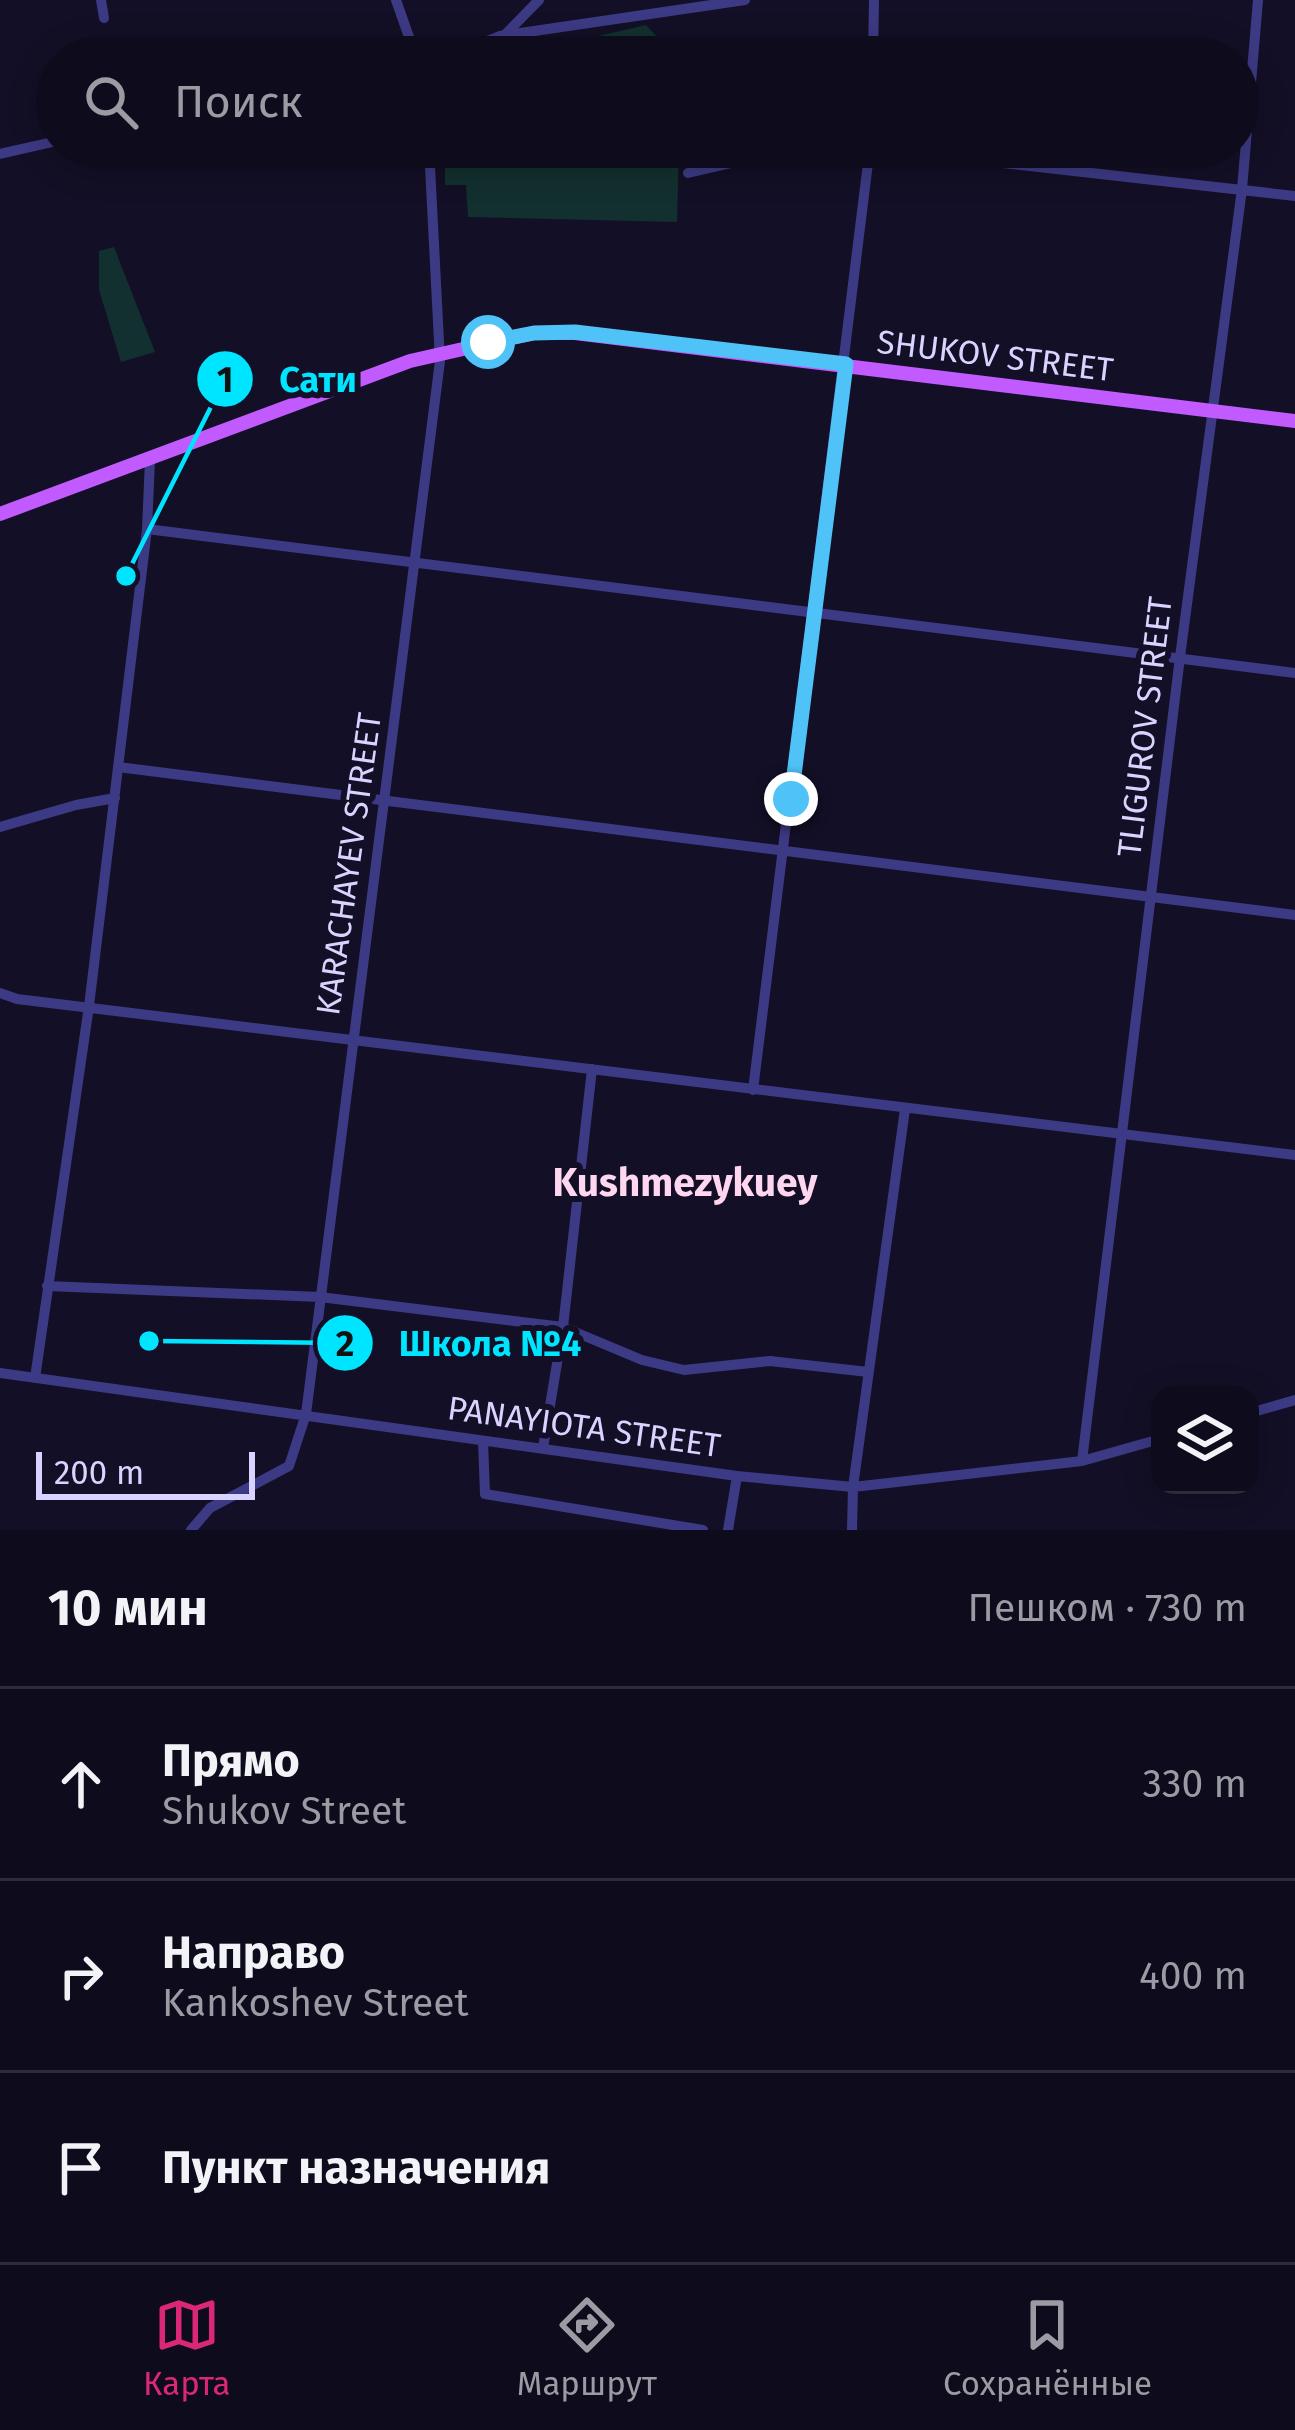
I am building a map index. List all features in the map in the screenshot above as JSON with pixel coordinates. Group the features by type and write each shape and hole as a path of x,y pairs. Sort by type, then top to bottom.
{"main road":[{"name":"SHUKOV STREET","path":"0,514 410,361 534,333 575,332 1295,421"}],"street":[{"path":"101,0 104,18"},
{"path":"396,0 409,36"},
{"path":"500,36 539,0"},
{"path":"500,36 745,0"},
{"path":"873,36 874,0"},
{"name":"TLIGUROV STREET","path":"1255,36 1258,0"},
{"path":"0,154 36,146"},
{"name":"KARACHAYEV STREET","path":"191,1530 210,1508 289,1466 306,1414 441,353 430,168"},
{"path":"688,172 706,168"},
{"path":"753,1090 846,364 866,168"},
{"path":"1055,168 1295,196"},
{"name":"TLIGUROV STREET","path":"1082,1461 1244,168"},
{"path":"35,1378 115,799 147,529 150,460"},
{"path":"147,529 1295,673"},
{"path":"118,767 1295,915"},
{"path":"0,827 115,799"},
{"path":"0,993 1295,1155"},
{"path":"544,1448 563,1327 592,1069"},
{"path":"851,1530 905,1109"},
{"path":"47,1286 320,1297 563,1327 642,1360 684,1370 770,1360 868,1372"},
{"name":"PANAYIOTA STREET","path":"0,1373 736,1476 853,1487 1082,1461 1151,1442"},
{"path":"1259,1410 1295,1400"},
{"path":"483,1441 485,1494 703,1530"},
{"path":"728,1530 736,1476"}],"green space":[{"path":"646,25 656,36 599,36"},
{"path":"445,168 678,168 677,222 468,217 466,185 445,185"},
{"path":"114,247 155,352 121,362 99,290 99,251"}],"place":[{"name":"Сати","path":"126,576"},
{"name":"Школа №4","path":"149,1341"}],"district":[{"name":"Kushmezykuey","path":"685,1183"}],"route":[{"path":"488,342 534,333 575,332 846,364 791,799"}]}
